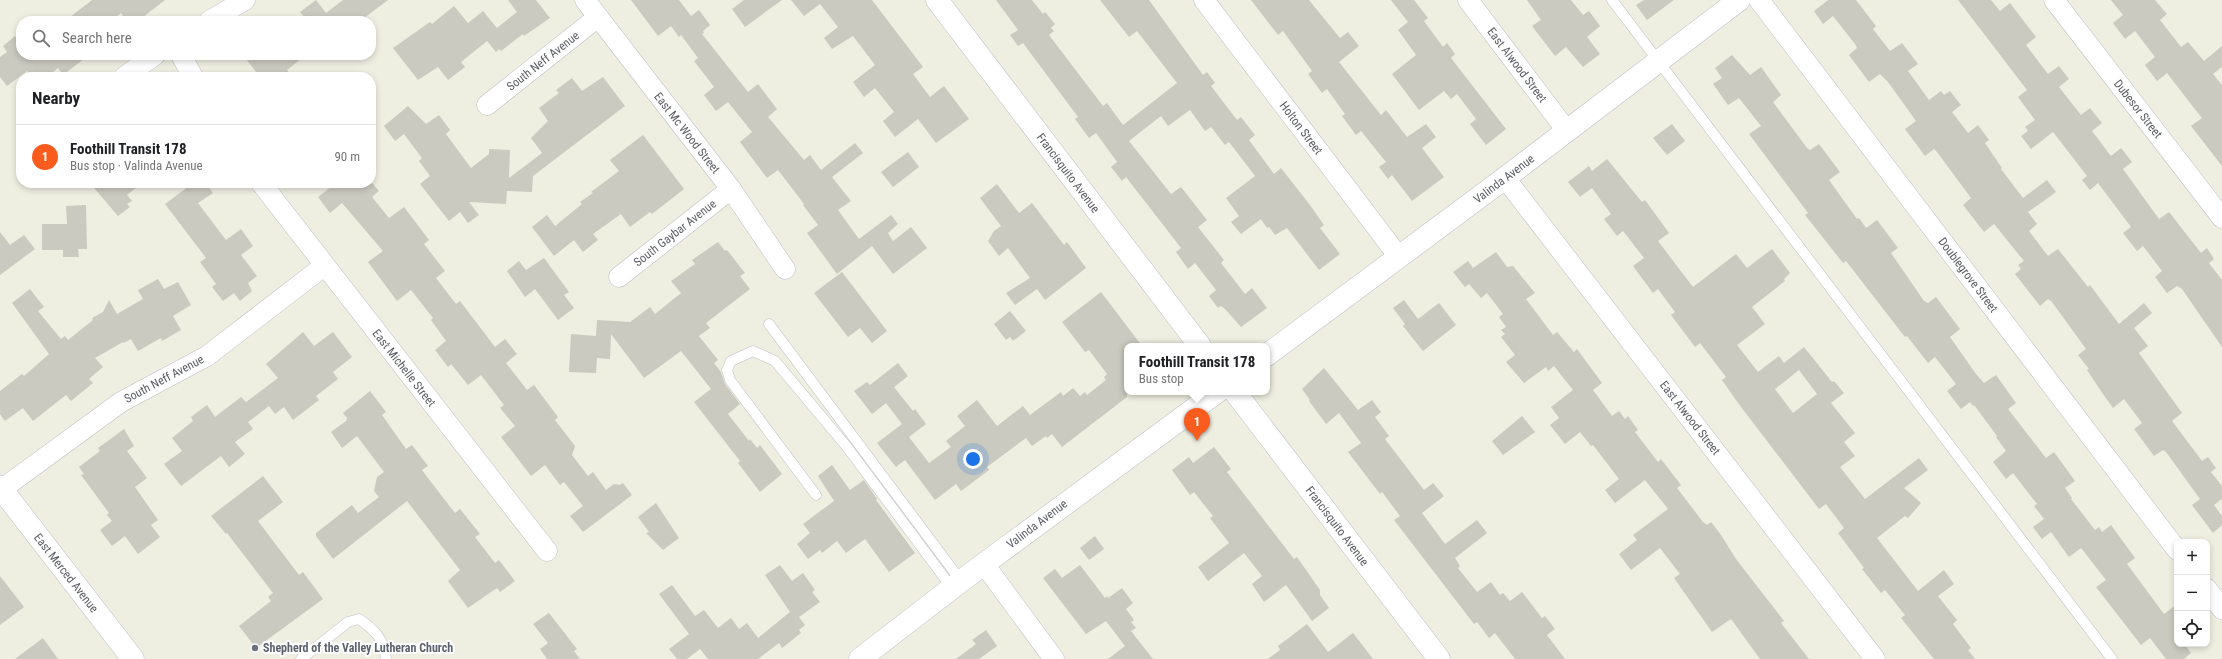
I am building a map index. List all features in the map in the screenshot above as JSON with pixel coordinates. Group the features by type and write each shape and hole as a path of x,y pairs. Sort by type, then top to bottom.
{"main road":[{"name":"Francisquito Avenue","path":"937,0 1198,343"},
{"name":"Valinda Avenue","path":"1270,353 1505,178 1739,0"},
{"name":"Valinda Avenue","path":"860,659 956,584 1213,395"},
{"name":"Francisquito Avenue","path":"1237,395 1439,659"},
{"name":"East Merced Avenue","path":"1,488 133,659"}],"street":[{"path":"218,16 245,0"},
{"name":"East Mc Wood Street","path":"585,0 731,189 785,268"},
{"name":"Holton Street","path":"1204,0 1399,257"},
{"name":"East Alwood Street","path":"1468,0 1567,130"},
{"name":"Doublegrove Street","path":"1759,0 2174,546"},
{"name":"Dubesor Street","path":"2054,0 2222,218"},
{"name":"South Neff Avenue","path":"487,105 598,17"},
{"path":"131,72 148,60"},
{"path":"184,60 190,72"},
{"name":"East Alwood Street","path":"1505,178 1875,659"},
{"name":"East Michelle Street","path":"265,188 547,552"},
{"name":"South Gaybar Avenue","path":"619,277 731,189"},
{"name":"South Neff Avenue","path":"1,488 121,402 207,356 324,266"},
{"path":"984,564 1054,659"},
{"path":"2210,593 2222,609"}],"lane":[{"path":"1612,0 2112,659"},
{"path":"769,324 956,584"},
{"path":"816,495 730,380 727,370 731,361 753,352 775,362 956,584"},
{"path":"301,659 348,622 359,619 373,629 377,634 385,647 386,659"}],"building":[{"path":"92,0 165,0 144,16 123,16 121,13 117,16 71,16"},
{"path":"316,0 326,13 343,0 388,0 367,16 303,16 300,12"},
{"path":"508,0 536,0 550,18 524,36 523,34 501,51 499,49 496,52 487,41 461,62 465,67 448,80 438,67 418,80 393,48 430,22 432,24 454,6 468,23 483,11 497,28 517,12"},
{"path":"631,0 679,0 691,16 699,10 710,25 703,31 704,33 702,34 748,92 758,84 777,109 768,117 804,160 810,155 821,170 855,143 863,153 832,177 851,201 838,210 859,239 891,215 898,224 888,233 893,241 911,227 927,248 893,274 872,246 837,274 807,233 818,225 803,205 804,204 778,170 767,178 740,142 752,132 728,102 716,111 704,95 714,87 694,61 698,58 681,35 679,37 671,26 658,36"},
{"path":"744,0 782,0 745,27 732,9"},
{"path":"791,0 872,0 923,67 913,74 930,97 944,86 969,119 936,143 918,119 895,137 883,121 894,112 875,88 864,97 853,82 875,65 853,36 832,49 824,38 838,27 820,4 804,16"},
{"path":"996,0 1032,0 1043,14 1045,12 1055,24 1051,28 1054,31 1049,35 1103,106 1107,103 1123,125 1177,83 1137,31 1129,37 1100,0 1149,0 1203,75 1207,72 1215,83 1211,86 1237,120 1241,117 1255,135 1249,140 1274,174 1281,168 1310,205 1324,225 1320,228 1340,254 1319,270 1287,228 1275,235 1269,227 1267,228 1261,219 1241,234 1231,222 1239,216 1226,198 1255,176 1229,142 1225,145 1211,127 1205,131 1190,110 1168,126 1161,116 1129,141 1171,194 1181,187 1207,220 1198,227 1224,260 1221,263 1245,294 1252,288 1267,308 1241,327 1225,309 1221,306 1218,308 1209,296 1216,290 1195,263 1188,269 1176,252 1181,248 1126,177 1122,181 1111,167 1117,162 1096,133 1089,138 1075,119 1078,117 1023,43 1018,46 1010,35 1018,30"},
{"path":"1251,0 1309,0 1340,38 1348,32 1359,46 1339,62 1381,115 1386,110 1407,137 1426,124 1436,137 1422,148 1444,177 1412,201 1392,175 1388,179 1379,167 1386,162 1361,131 1356,135 1342,116 1345,114 1327,89 1322,93 1308,74 1312,71 1283,31 1278,35"},
{"path":"1391,0 1414,0 1428,18 1424,21 1443,47 1447,43 1455,54 1451,58 1506,129 1486,145 1470,124 1476,119 1457,94 1451,99 1444,91 1419,110 1392,74 1416,55 1398,30 1408,22"},
{"path":"1527,0 1571,0 1583,15 1589,11 1600,26 1587,37 1600,54 1583,67 1566,47 1555,56 1532,26 1541,20"},
{"path":"1644,0 1674,0 1647,20 1636,5"},
{"path":"1828,0 1856,0 1876,26 1873,29 1890,51 1902,43 1918,64 1908,71 1929,100 1941,91 1944,95 1950,91 1961,105 1952,112 1968,133 1978,125 1989,140 1985,143 2002,168 2001,169 2023,198 2047,180 2056,192 2028,212 2037,224 2029,231 2048,256 2058,249 2088,287 2090,285 2119,324 2144,303 2152,313 2134,328 2148,346 2139,353 2182,413 2172,421 2202,461 2208,457 2216,468 2211,472 2222,486 2222,499 2214,505 2222,516 2222,525 2213,533 2192,505 2200,499 2166,452 2163,450 2154,456 2134,429 2142,423 2124,399 2113,408 2103,394 2087,370 2089,369 2078,355 2086,349 2052,302 2048,299 2040,306 2015,274 2021,269 2018,265 2024,261 1994,224 1984,232 1963,205 1971,198 1937,152 1934,149 1925,156 1905,129 1916,121 1888,82 1880,74 1869,82 1849,55 1857,48 1855,44 1833,16 1823,24 1814,11"},
{"path":"1958,0 1991,0 2000,11 2010,3 2036,37 2026,45 2048,74 2059,66 2069,79 2059,87 2081,115 2090,108 2102,123 2092,131 2111,156 2121,148 2132,162 2123,169 2159,219 2169,212 2201,253 2207,248 2214,259 2209,263 2222,280 2222,347 2182,289 2177,286 2167,293 2155,277 2162,271 2143,246 2137,251 2123,233 2131,227 2098,183 2090,190 2082,180 2087,176 2053,132 2031,149 2021,136 2028,131 2025,127 2035,120 2018,97 2027,90"},
{"path":"2111,0 2155,0 2167,14 2160,20 2181,47 2188,42 2204,61 2222,46 2222,67 2213,74 2222,85 2222,166 2191,126 2202,118 2167,73 2157,81 2145,65 2155,57 2135,31 2125,39 2113,23 2123,15"},
{"path":"15,36 16,60 82,60 67,72 61,72 58,68 53,72 16,72 16,79 7,86 0,77 0,57 7,52 3,46"},
{"path":"1732,55 1750,75 1761,67 1781,95 1773,102 1807,148 1810,150 1819,144 1840,172 1829,180 1857,219 1859,218 1866,228 1877,220 1898,248 1891,253 1924,301 1928,303 1936,297 1960,329 1950,337 1976,374 1984,383 1996,375 2016,403 2008,409 2046,458 2054,452 2075,481 2065,488 2072,498 2071,499 2095,530 2099,527 2102,532 2111,525 2135,558 2127,564 2164,614 2174,606 2174,647 2186,647 2191,653 2184,659 2166,659 2150,638 2141,645 2096,587 2106,580 2081,548 2069,557 2051,532 2042,539 2033,527 2044,519 2034,506 2037,504 2013,473 2006,479 1993,462 2006,451 1996,437 1997,436 1974,405 1973,406 1970,402 1961,409 1947,391 1956,384 1935,357 1928,363 1907,336 1905,337 1846,261 1843,263 1805,215 1808,213 1749,134 1761,126 1739,98 1728,105 1713,84 1722,78 1715,68"},
{"path":"247,60 300,60 287,70 289,72 256,72"},
{"path":"603,77 625,106 533,176 532,192 507,191 506,204 469,202 479,215 468,223 460,212 449,221 420,184 430,176 419,161 422,158 404,134 395,141 384,126 408,106 426,124 439,115 450,130 446,134 471,168 489,154 489,149 510,150 509,178 542,153 531,138 548,121 539,108 559,93 556,90 572,78 582,91"},
{"path":"1672,124 1685,141 1667,155 1653,138"},
{"path":"643,135 684,189 652,214 650,212 630,227 621,214 593,234 598,240 583,252 574,240 554,256 532,227 547,215 555,226 582,204 580,202 593,193 591,192 619,171 610,160"},
{"path":"908,152 919,167 893,187 881,172"},
{"path":"1607,159 1642,202 1645,200 1669,233 1658,241 1693,287 1736,254 1747,268 1772,249 1790,273 1784,279 1785,281 1752,307 1765,324 1737,345 1758,372 1779,356 1784,363 1804,347 1832,382 1834,381 1844,393 1831,403 1855,433 1844,442 1855,456 1840,467 1865,499 1919,458 1928,470 1904,488 1921,503 1908,518 1905,516 1877,538 1918,591 1944,570 1954,584 1938,596 1957,620 1953,624 1971,648 1968,650 1975,659 1934,659 1901,618 1905,615 1885,590 1881,593 1862,569 1864,568 1838,533 1844,528 1826,504 1819,509 1738,403 1722,380 1726,377 1700,343 1695,347 1671,315 1675,312 1658,289 1653,293 1633,266 1644,258 1623,231 1617,236 1604,219 1611,214 1592,188 1580,197 1568,182 1589,166 1592,171","holes":["1799,370 1817,394 1793,413 1775,389"]},
{"path":"997,184 1019,213 1032,203 1064,245 1067,242 1086,268 1045,300 1037,289 1015,305 1006,293 1030,278 1008,248 999,256 988,241 994,231 1001,226 980,198"},
{"path":"94,188 136,188 127,195 132,201 127,204 130,207 118,216"},
{"path":"186,188 209,188 213,193 198,203 226,240 241,229 253,246 241,255 257,276 248,283 252,291 240,301 234,293 223,301 212,287 216,284 200,262 206,258 165,204"},
{"path":"330,188 376,188 379,191 372,197 389,218 404,207 429,240 424,244 445,271 436,278 456,304 460,301 495,347 505,339 517,354 506,363 527,390 534,385 558,417 555,420 575,446 572,455 588,476 593,472 606,490 614,484 620,485 623,483 632,495 583,532 570,516 583,506 564,482 560,485 545,465 531,476 501,437 515,426 500,408 504,405 481,375 468,385 451,364 448,367 435,350 446,341 431,320 433,318 411,290 397,301 368,262 383,251 342,203 330,213 318,197"},
{"path":"86,205 87,249 78,249 79,257 63,257 63,250 42,250 42,224 67,224 66,206"},
{"path":"0,232 10,245 24,235 35,249 0,275"},
{"path":"718,242 725,251 727,250 745,273 740,276 750,289 706,323 710,328 699,336 718,360 714,363 721,372 725,384 740,404 728,414 749,441 750,439 757,448 760,445 782,474 760,492 738,463 740,461 694,402 711,389 681,351 644,378 611,334 610,359 597,358 596,373 569,372 571,334 596,336 597,320 630,322 650,307 655,314 681,293 671,281 695,264 692,260"},
{"path":"1496,252 1507,267 1513,266 1535,293 1526,299 1553,335 1557,332 1574,352 1577,349 1602,383 1593,390 1612,416 1619,411 1625,419 1628,416 1638,430 1635,432 1658,462 1661,459 1681,485 1677,488 1703,522 1707,525 1711,522 1721,535 1736,559 1784,621 1781,623 1809,659 1760,659 1731,619 1712,632 1674,578 1680,574 1660,548 1631,570 1619,554 1637,540 1633,535 1668,509 1645,480 1615,503 1605,490 1619,479 1593,445 1591,446 1580,432 1565,444 1550,425 1559,418 1551,407 1573,390 1554,366 1548,371 1546,367 1524,383 1506,362 1515,355 1501,337 1505,334 1501,330 1506,327 1499,317 1503,314 1487,293 1481,298 1469,284 1465,287 1453,272 1468,261 1473,268"},
{"path":"544,258 569,292 564,295 574,308 558,320 535,289 525,297 507,271 519,261 526,270"},
{"path":"842,272 887,331 872,343 860,328 848,337 814,293"},
{"path":"158,279 164,289 178,282 191,305 173,316 181,330 162,341 161,338 138,351 131,339 124,343 123,342 95,358 103,367 89,379 93,383 71,401 66,395 33,421 23,408 5,421 0,414 0,391 22,374 24,376 49,354 12,303 30,289 44,307 38,311 61,339 65,336 68,340 93,320 92,318 103,312 109,300 117,314 143,299 138,290"},
{"path":"1101,292 1140,343 1124,343 1124,395 1127,395 1127,397 1062,447 1052,434 1047,438 1046,436 1032,446 1026,438 987,467 989,470 961,491 956,484 935,500 905,460 896,467 877,443 902,424 886,403 872,414 854,391 867,382 870,385 898,363 908,376 894,387 913,411 915,409 926,424 909,437 929,463 951,447 946,441 965,426 957,416 977,400 997,426 1023,406 1030,415 1061,392 1063,396 1073,388 1080,396 1085,392 1087,395 1106,380 1104,377 1107,374 1089,350 1085,352 1062,322"},
{"path":"1404,300 1418,319 1439,303 1456,325 1423,351 1403,326 1405,324 1393,308"},
{"path":"1010,311 1026,331 1013,341 1010,337 1006,340 994,324"},
{"path":"303,332 314,346 333,332 352,357 333,372 338,379 316,396 319,400 293,420 284,407 275,414 269,406 248,422 253,429 235,442 245,454 229,467 221,456 181,486 164,464 182,451 172,438 193,421 191,417 207,405 215,417 241,397 246,402 278,378 266,364"},
{"path":"1324,368 1358,410 1372,400 1381,412 1375,417 1389,436 1385,439 1424,490 1433,483 1444,496 1422,513 1445,544 1477,520 1487,533 1455,558 1460,566 1458,568 1477,592 1491,582 1500,595 1503,593 1510,601 1522,592 1542,618 1545,616 1555,629 1547,635 1565,659 1515,659 1495,633 1489,638 1477,622 1474,624 1394,520 1400,516 1382,492 1380,494 1348,452 1361,443 1339,413 1326,424 1309,401 1310,400 1302,389"},
{"path":"370,391 386,412 382,415 406,449 412,445 428,466 422,470 431,482 455,513 460,509 480,534 475,537 495,563 499,560 515,581 500,592 497,588 468,608 448,581 460,570 407,501 333,559 316,536 316,533 352,505 358,513 379,497 374,491 377,477 384,472 357,436 342,448 331,432 346,421 347,418 343,413"},
{"path":"1522,416 1535,432 1503,455 1492,441"},
{"path":"124,429 134,446 127,451 147,478 135,487 158,520 151,525 160,537 138,554 125,536 112,546 100,530 112,521 107,515 109,513 81,475 84,474 79,467 100,451 98,448"},
{"path":"1214,447 1231,469 1227,472 1294,559 1297,557 1320,590 1320,595 1329,608 1312,621 1286,585 1264,602 1252,584 1262,576 1244,553 1208,581 1198,567 1229,543 1210,518 1213,516 1194,492 1190,495 1172,470 1189,457 1193,463"},
{"path":"832,465 850,490 864,480 877,499 876,500 915,553 889,572 865,539 846,553 837,541 822,553 820,550 808,559 797,544 810,533 803,524 834,501 818,476"},
{"path":"263,476 283,502 258,521 299,575 303,572 323,599 256,648 239,626 271,601 268,597 273,593 227,533 226,534 211,516"},
{"path":"656,503 679,538 663,550 646,533 649,532 638,517"},
{"path":"1095,536 1104,549 1089,560 1080,548"},
{"path":"780,565 792,581 803,573 815,590 812,592 820,602 799,617 805,625 799,630 801,633 782,648 779,643 758,659 708,659 700,649 687,659 677,659 669,649 689,634 659,594 672,585 695,616 704,610 718,628 731,618 739,629 747,623 758,638 790,612 765,575"},
{"path":"1080,565 1105,598 1107,596 1108,598 1122,588 1133,603 1126,609 1134,620 1131,622 1136,628 1131,631 1153,659 1108,659 1125,646 1106,621 1086,634 1043,578 1055,569 1062,578"},
{"path":"0,576 24,607 0,625"},
{"path":"549,613 577,649 574,651 580,659 547,659 540,649 548,643 533,624"},
{"path":"1307,624 1328,652 1353,633 1373,659 1268,659 1280,650 1278,646"},
{"path":"986,630 997,646 979,659 956,659 976,644 972,640"},
{"path":"43,638 58,659 15,659"}],"place":[{"name":"Foothill Transit 178","path":"1197,441"},
{"name":"Shepherd of the Valley Lutheran Church","path":"255,648"}]}
